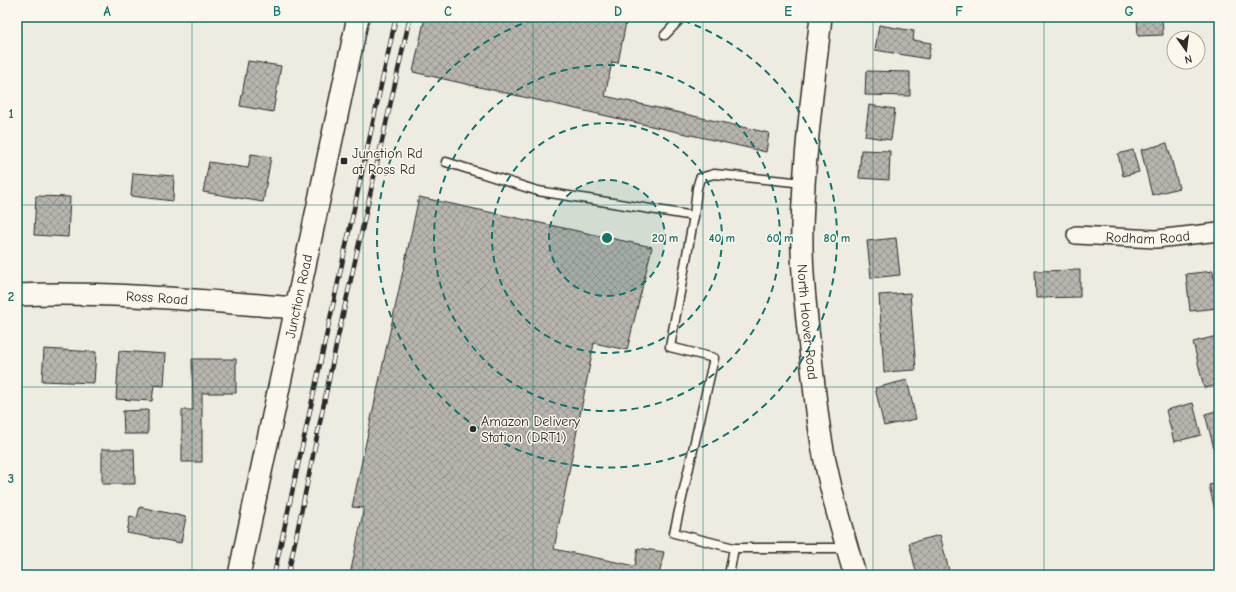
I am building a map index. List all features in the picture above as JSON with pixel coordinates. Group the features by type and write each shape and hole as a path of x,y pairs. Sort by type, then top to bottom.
{"street":[{"name":"Junction Road","path":"239,575 358,17"},
{"name":"North Hoover Road","path":"821,17 814,73 802,229 804,278 814,383 829,478 855,575"},
{"name":"Rodham Road","path":"1076,235 1156,239 1219,232"},
{"name":"Ross Road","path":"17,295 56,293 111,295 296,308"}],"lane":[{"path":"665,35 682,17"},
{"path":"446,162 538,191 694,216"},
{"path":"805,183 714,174 700,178 697,188 694,216 670,347 714,358 674,533 734,548 847,548"},
{"path":"729,575 734,548"}],"building":[{"path":"425,17 627,17 618,63 612,62 605,96 769,133 766,152 413,72"},
{"path":"1137,17 1162,17 1163,35 1138,36"},
{"path":"879,25 914,31 913,40 931,43 928,59 875,50"},
{"path":"248,61 281,66 273,112 240,106"},
{"path":"866,71 910,72 910,96 865,95"},
{"path":"869,105 895,109 891,140 865,136"},
{"path":"1167,143 1179,188 1152,195 1141,150"},
{"path":"861,150 890,151 889,180 859,178"},
{"path":"1133,150 1139,172 1123,176 1118,154"},
{"path":"251,154 271,157 263,202 203,192 209,162 248,168"},
{"path":"133,173 174,176 173,201 131,196"},
{"path":"36,196 70,197 68,237 34,235"},
{"name":"Amazon Delivery Station (DRT1)","path":"419,197 652,247 627,350 594,343 554,549 635,566 638,548 664,552 659,575 350,575 364,508 352,507"},
{"path":"896,238 900,275 871,278 867,241"},
{"path":"1080,270 1080,297 1036,298 1035,271"},
{"path":"1213,271 1218,308 1190,311 1186,274"},
{"path":"910,293 916,370 884,372 879,295"},
{"path":"1217,336 1219,344 1219,385 1204,388 1193,342"},
{"path":"44,349 96,352 94,383 42,381"},
{"path":"119,351 166,354 164,386 154,385 152,401 116,399"},
{"path":"192,359 236,359 236,393 202,393 202,462 182,462 182,410 193,410"},
{"path":"907,380 916,419 884,426 875,388"},
{"path":"1193,403 1201,435 1174,442 1166,410"},
{"path":"148,410 148,434 124,434 123,411"},
{"path":"1219,410 1219,455 1216,456 1205,414"},
{"path":"102,449 134,449 135,484 102,484"},
{"path":"1219,483 1219,522 1218,523 1209,485"},
{"path":"140,507 186,517 181,543 127,533 130,516 137,518"},
{"path":"940,535 950,575 917,575 909,543"}],"railway":[{"path":"274,575 396,17"},
{"path":"288,575 337,341 410,17"}],"place":[{"name":"Junction Rd at Ross Rd","path":"344,161"},
{"name":"Amazon Delivery Station (DRT1)","path":"473,429"}]}
